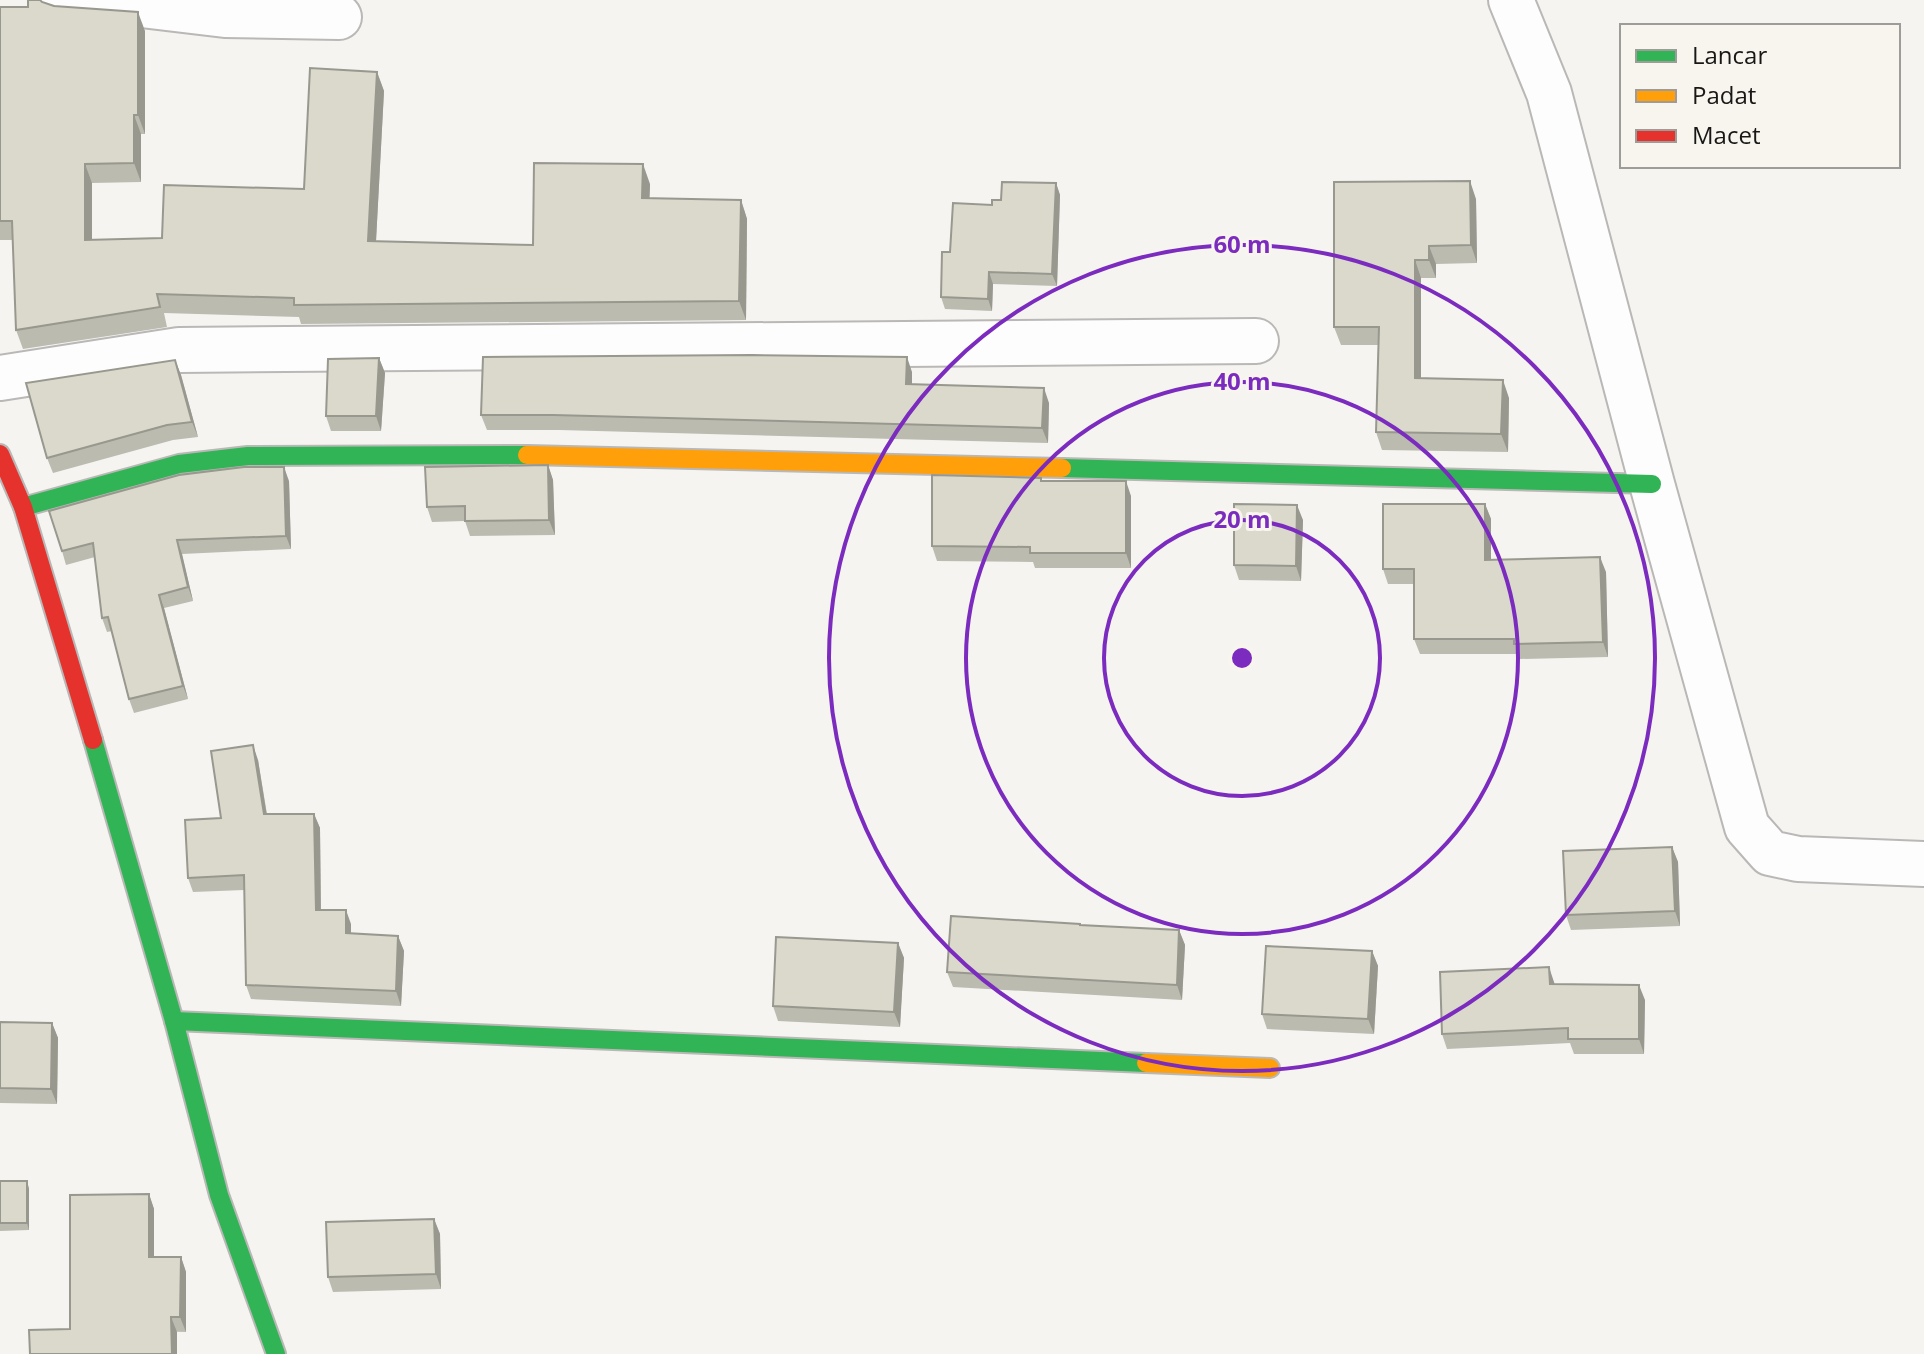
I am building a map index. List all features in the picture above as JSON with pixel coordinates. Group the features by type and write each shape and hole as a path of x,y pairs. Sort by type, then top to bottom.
{"street":[{"path":"62,0 133,4 225,15 339,17"},
{"path":"1511,0 1549,93 1747,827 1770,853 1798,859 1924,864"},
{"path":"0,378 179,350 1256,341"},
{"path":"0,454 23,507 78,689 174,1021 219,1195 276,1354"},
{"path":"23,507 179,464 248,456 558,455 1652,484"},
{"path":"174,1021 1270,1068"}],"building":[{"path":"28,0 40,0 54,6 138,12 138,115 134,115 134,163 85,164 85,240 162,238 164,185 304,189 310,68 377,72 368,241 533,245 534,163 643,164 642,198 741,200 739,301 294,305 294,298 157,294 160,307 16,330 12,221 0,221 0,7 28,7"},
{"path":"1470,181 1471,245 1429,246 1429,260 1415,260 1415,378 1503,380 1501,434 1376,432 1379,327 1334,327 1334,182"},
{"path":"1002,182 1056,183 1052,274 989,272 988,299 941,297 942,252 950,252 953,203 992,205 992,200 1001,200"},
{"path":"483,357 907,357 906,384 1044,388 1042,428 481,415"},
{"path":"379,358 376,416 326,416 328,359"},
{"path":"175,360 192,422 167,425 47,458 26,383"},
{"path":"548,465 549,520 465,521 465,506 427,507 425,467"},
{"path":"244,467 284,467 286,536 177,540 188,587 159,595 183,686 129,699 108,617 102,618 93,543 62,551 49,511 179,475"},
{"path":"932,475 1041,478 1041,481 1126,481 1126,553 1030,553 1030,547 932,546"},
{"path":"1234,504 1297,505 1296,566 1234,565"},
{"path":"1383,504 1485,504 1485,560 1600,557 1603,642 1514,644 1514,639 1414,639 1414,569 1383,569"},
{"path":"253,745 264,814 314,814 316,910 346,910 346,933 398,936 396,991 246,985 244,875 188,878 185,820 221,818 211,751"},
{"path":"1672,847 1675,911 1566,915 1563,851"},
{"path":"951,916 1179,930 1177,985 947,972"},
{"path":"776,937 898,943 894,1012 773,1006"},
{"path":"1266,946 1372,951 1368,1019 1262,1014"},
{"path":"1549,967 1550,984 1639,985 1639,1039 1568,1039 1568,1028 1442,1034 1440,972"},
{"path":"0,1022 52,1023 51,1089 0,1088"},
{"path":"0,1181 27,1181 27,1223 0,1223"},
{"path":"149,1194 149,1257 181,1257 180,1317 171,1317 172,1354 30,1354 29,1330 70,1329 70,1195"},
{"path":"434,1219 436,1274 328,1277 326,1222"}],"traffic: fast":[{"path":"23,507 179,464 248,456 527,455"},
{"path":"1062,468 1652,484"},
{"path":"93,740 174,1021 219,1195 276,1354"},
{"path":"174,1021 1146,1063"}],"traffic: slow":[{"path":"527,455 1062,468"},
{"path":"1146,1063 1270,1068"}],"traffic: jam":[{"path":"0,454 23,507 93,740"}]}
